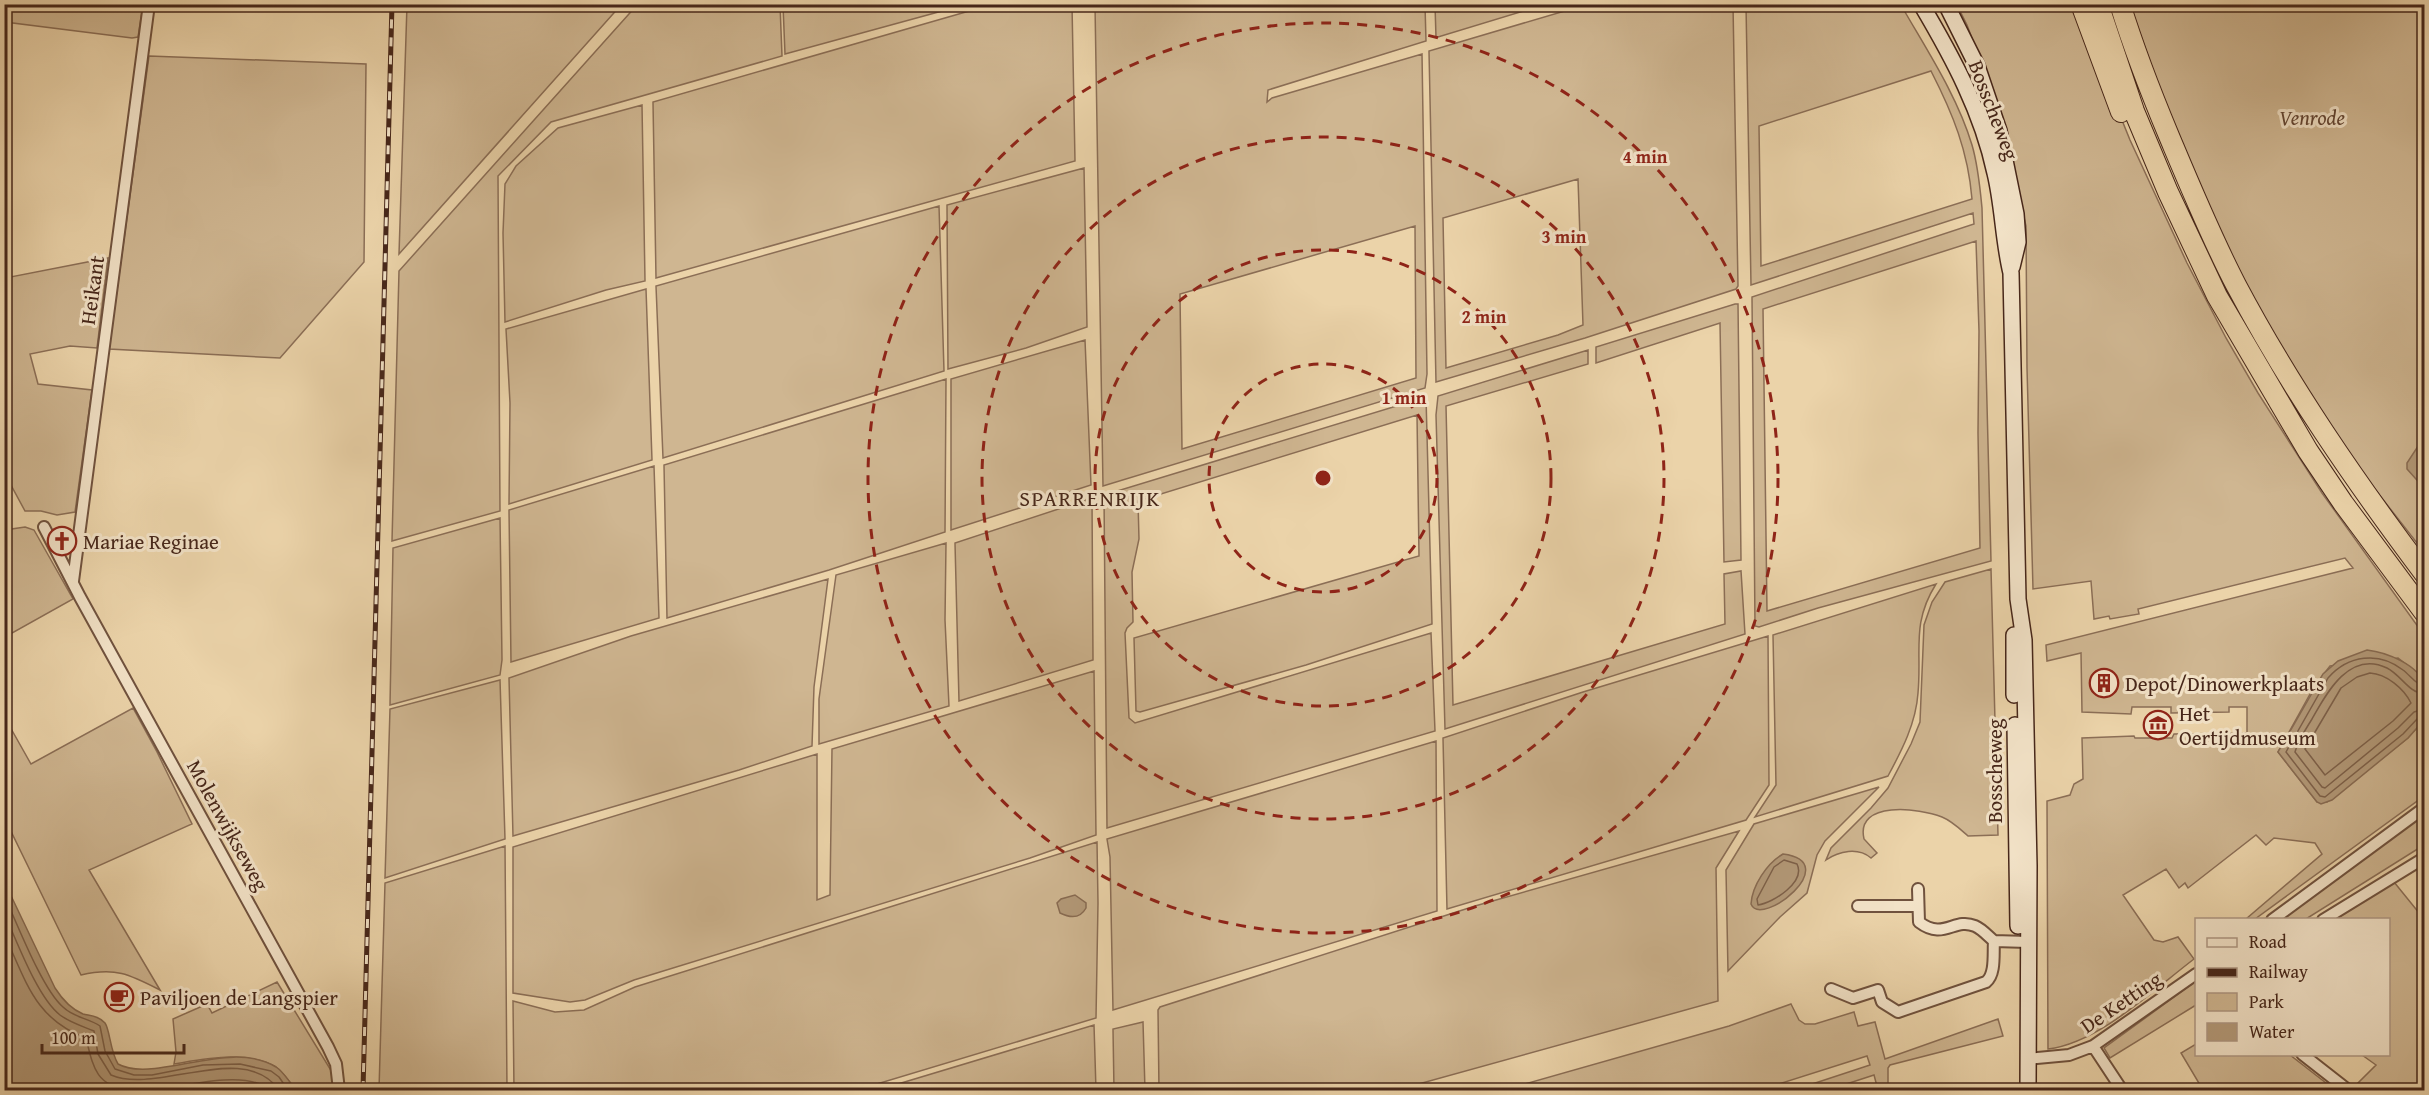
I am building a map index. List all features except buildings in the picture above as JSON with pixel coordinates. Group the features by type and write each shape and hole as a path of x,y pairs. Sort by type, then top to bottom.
{"highway":[{"path":"2081,4 2114,94 2141,157 2168,192"},
{"path":"2098,4 2134,111 2168,192 2217,296 2308,451 2343,503 2424,612"},
{"path":"2121,4 2153,98 2191,190 2235,283 2327,439 2424,573"}],"main road":[{"name":"Bosscheweg","path":"1922,4 1963,79 1988,143 2004,215 2006,251 2011,273 2018,599 2024,640 2029,866 2019,984 2027,1022 2028,1090"},
{"name":"Bosscheweg","path":"1946,4 1977,66 1999,131 2016,214 2018,242 2011,273"}],"street":[{"name":"Heikant","path":"74,581 149,4"},
{"name":"Molenwijkseweg","path":"44,527 74,581 80,597 328,1047 336,1065 339,1090"},
{"path":"2275,918 2424,808"},
{"path":"2326,918 2424,858"},
{"path":"1918,889 1919,922 1927,928 1936,931 1968,924 1981,929 1994,942 2023,942"},
{"path":"1858,906 1918,906"},
{"path":"1831,989 1853,998 1878,990 1882,1002 1898,1012 1986,982 1992,973 1994,942"},
{"name":"De Ketting","path":"2027,1059 2069,1054 2093,1046 2195,975"},
{"path":"2093,1046 2122,1090"},
{"path":"2305,1056 2348,1090"}],"green space":[{"path":"5,4 143,5 138,37 132,38 5,22"},
{"path":"783,4 964,5 785,54"},
{"path":"1435,4 1543,5 1436,37"},
{"path":"407,5 621,5 399,254"},
{"path":"637,5 780,5 782,56 551,122 498,176 500,511 392,541 399,271"},
{"path":"990,5 1072,5 1075,161 656,278 653,102"},
{"path":"1095,5 1425,5 1426,41 1268,90 1267,102 1272,98 1422,54 1427,374 1425,388 1103,486","holes":["1415,226 1416,378 1182,449 1180,294"]},
{"path":"1585,5 1733,5 1738,286 1736,289 1585,338 1436,382 1429,51","holes":["1578,179 1583,325 1558,335 1446,368 1443,218"]},
{"path":"1746,5 1901,5 1958,108 1966,126 1977,168 1982,208 1991,561 1818,608 1759,627 1755,626 1752,297 1974,224 1973,213 1751,285","holes":["1931,71 1958,133 1967,165 1972,199 1761,266 1759,126","1976,241 1979,331 1980,548 1767,611 1763,309"]},
{"path":"1957,5 2078,5 2130,140 2187,263 2226,338 2322,493 2424,635 2424,683 2416,672 2398,658 2330,666 2314,687 2278,752 2317,802 2327,802 2408,738 2424,720 2424,796 2256,918 2247,918 2322,854 2315,843 2274,838 2266,845 2256,835 2188,888 2185,883 2179,888 2166,869 2123,895 2154,940 2163,942 2178,937 2194,959 2106,1026 2067,1045 2048,1049 2047,801 2070,795 2074,784 2083,779 2082,738 2134,736 2135,738 2172,738 2174,734 2247,733 2247,707 2229,707 2229,712 2171,713 2171,707 2132,707 2131,714 2082,712 2081,653 2047,661 2046,645 2353,568 2345,558 2138,609 2139,614 2110,619 2109,616 2094,619 2091,581 2033,589 2026,226 2009,152 1989,83"},
{"name":"Venrode","path":"2130,5 2424,5 2424,552 2349,456 2269,328 2226,246 2159,87"},
{"path":"149,56 366,64 364,262 280,358 109,349"},
{"path":"642,105 645,281 606,290 505,322 503,233 505,184 516,166 558,128"},
{"path":"1084,168 1087,327 1026,348 948,369 947,205"},
{"path":"939,206 944,371 663,458 656,286"},
{"path":"108,258 97,348 70,346 30,354 38,384 92,390 75,512 57,515 41,511 25,511 5,474 5,278"},
{"path":"646,289 652,460 509,504 510,403 506,329"},
{"path":"1738,304 1741,560 1724,562 1720,323 1596,363 1596,347"},
{"path":"1085,340 1091,485 951,530 951,379"},
{"path":"1588,350 1588,364 1446,406 1453,705 1725,624 1724,574 1741,571 1745,634 1445,729 1436,415 1438,396"},
{"path":"946,379 945,532 829,570 667,618 664,465"},
{"path":"1426,397 1432,624 1306,665 1140,712 1136,711 1134,638 1419,556 1417,415 1138,501 1139,539 1132,572 1133,622 1125,633 1129,718 1135,723 1431,633 1435,731 1107,828 1104,495"},
{"path":"654,466 659,618 511,662 509,510"},
{"path":"1092,498 1093,660 959,701 955,543"},
{"path":"500,518 502,660 500,675 390,705 393,548"},
{"path":"25,527 34,530 73,599 5,637 5,530"},
{"path":"946,543 945,620 949,706 819,744 819,699 836,575"},
{"path":"1991,569 1998,835 1968,836 1942,817 1919,811 1891,810 1869,818 1864,826 1864,839 1877,853 1871,858 1854,851 1837,854 1826,860 1831,848 1888,788 1911,744 1920,722 1924,625 1932,602 1945,582"},
{"path":"828,579 814,687 812,746 739,770 513,836 509,678 631,636"},
{"path":"1936,584 1928,598 1920,625 1917,704 1903,746 1888,776 1755,817 1776,785 1773,635"},
{"path":"1768,636 1769,785 1746,820 1447,909 1443,738 1583,692"},
{"path":"1094,671 1096,835 1030,858 634,980 585,1000 570,1002 513,993 513,847 817,754 817,900 830,895 832,749"},
{"path":"500,680 505,839 385,878 390,709"},
{"path":"133,708 192,824 89,870 160,990 139,980 113,972 81,975 5,819 5,718 31,764"},
{"path":"1436,741 1437,911 1113,1010 1110,857 1107,839"},
{"path":"1879,787 1825,841 1817,855 1807,893 1780,917 1728,971 1726,870 1754,824"},
{"path":"2424,813 2424,845 2308,918 2275,918"},
{"path":"1739,831 1716,868 1718,1001 1397,1090 1159,1090 1158,1010 1160,1007 1475,906"},
{"path":"1097,842 1096,1018 857,1090 514,1090 513,1001 555,1012 584,1010 635,987"},
{"path":"505,846 507,1090 379,1090 385,883"},
{"path":"2394,882 2424,919 2424,1090 2356,1090 2353,1088 2376,1065 2363,1056 2390,1056 2390,918 2335,918"},
{"path":"277,982 332,1072 334,1090 297,1090 276,1067 252,1059 226,1057 174,1064 176,1052 173,1019 207,1004 212,1013"},
{"path":"2195,982 2195,1006 2110,1058 2104,1048"},
{"path":"1791,1004 1799,1020 1805,1024 1815,1024 1854,1012 1858,1026 1875,1022 1885,1059 1998,1019 2003,1036 1890,1065 1888,1090 1878,1090 1874,1075 1828,1090 1794,1090 1870,1065 1867,1056 1760,1090 1504,1090 1729,1026"},
{"path":"1143,1022 1145,1090 1114,1090 1113,1029"},
{"path":"1094,1025 1096,1090 878,1090"},
{"path":"2195,1045 2195,1056 2291,1056 2335,1090 2203,1090 2181,1053"}],"water":[{"path":"2424,437 2424,488 2407,469 2407,463"},
{"path":"2367,650 2401,661 2416,672 2424,686 2424,720 2408,738 2332,800 2321,804 2317,802 2278,752 2323,674 2338,661"},
{"path":"1783,854 1800,859 1806,869 1803,880 1782,901 1769,908 1758,909 1751,904 1757,883 1771,863"},
{"path":"4,881 55,988 75,1009 105,1023 118,1064 133,1069 151,1069 215,1059 237,1057 257,1059 279,1069 297,1090 5,1090"},
{"path":"1075,895 1086,903 1084,912 1074,917 1060,913 1057,903 1061,899"}],"railway":[{"path":"363,1090 392,4"}],"place":[{"name":"Mariae Reginae","path":"62,541"},
{"name":"Depot/Dinowerkplaats","path":"2104,683"},
{"name":"Het Oertijdmuseum","path":"2158,725"},
{"name":"Paviljoen de Langspier","path":"119,997"}],"district":[{"name":"SPARRENRIJK","path":"1090,498"}]}
